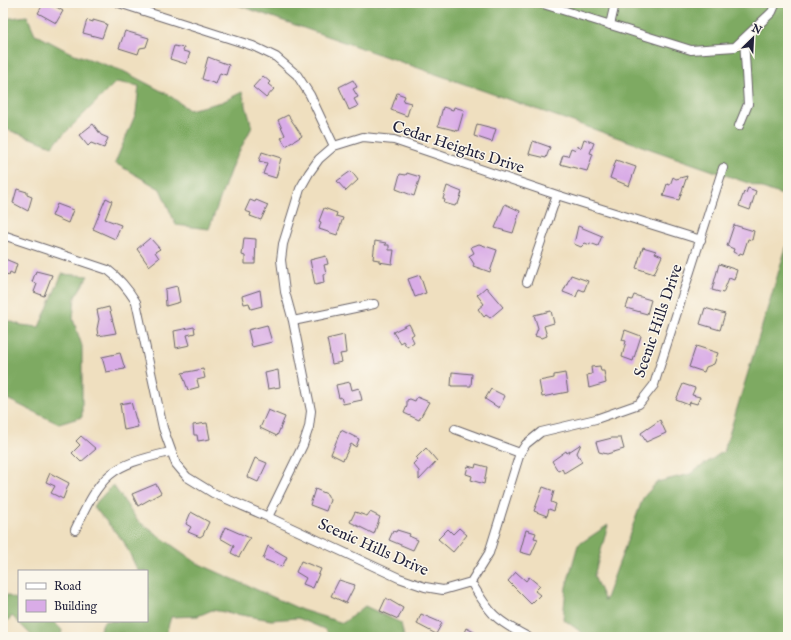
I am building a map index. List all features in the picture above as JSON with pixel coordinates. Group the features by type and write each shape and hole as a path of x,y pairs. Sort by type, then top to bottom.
{"street":[{"path":"119,3 145,7 253,46 276,57 296,75 310,95 334,146"},
{"path":"540,3 691,50 735,47 772,12 776,3"},
{"path":"610,25 615,3"},
{"path":"739,126 748,104 744,39"},
{"name":"Cedar Heights Drive","path":"268,517 287,481 309,427 311,411 293,321 285,292 281,260 283,244 300,189 319,159 334,146 362,137 394,140 557,195 701,240"},
{"name":"Scenic Hills Drive","path":"3,235 108,270 120,279 129,290 136,302 163,428 170,452 176,464 187,477 201,486 399,578 425,587 443,590 471,582 489,553 520,453 526,444 541,432 624,410 639,404 654,385 723,168"},
{"path":"527,282 557,195"},
{"path":"293,321 374,304"},
{"path":"455,429 520,453"},
{"path":"75,530 98,486 108,476 119,467 170,452"},
{"path":"471,582 491,613 504,625 528,637"}],"green space":[{"path":"232,3 788,3 788,197"},
{"path":"27,16 35,34 69,52 123,71 169,95 189,110 222,102 242,92 252,127 233,163 209,229 176,225 160,189 115,163 136,113 139,86 116,82 52,146 3,128 7,102 3,99 3,19"},
{"path":"788,241 788,637 588,637 563,619 566,587 578,545 608,525 594,576 605,601 643,498 657,482 690,474 724,451"},
{"path":"62,274 88,276 75,297 73,319 82,346 82,417 59,424 3,397 3,319 21,325 39,327"},
{"path":"113,485 138,521 197,563 302,610 343,623 365,606 401,623 404,637 332,637 324,629 298,618 271,620 212,610 198,616 171,617 165,637 125,637 124,634 99,632 104,622 148,622 148,570 138,570 124,542 93,506"},
{"path":"3,594 18,600 18,622 12,616 3,626"},
{"path":"18,622 54,622 62,630 61,637 33,637"}],"building":[{"path":"44,3 50,3 63,11 56,23 38,13"},
{"path":"87,20 107,24 102,38 83,33"},
{"path":"125,31 149,38 146,47 140,48 138,54 119,48"},
{"path":"174,46 184,48 183,51 190,53 186,64 170,59"},
{"path":"208,57 229,65 226,75 220,73 216,84 202,79"},
{"path":"263,76 270,82 268,84 274,89 266,98 253,87"},
{"path":"353,80 357,87 353,89 358,97 354,99 358,106 349,110 339,87"},
{"path":"397,93 405,96 403,101 411,103 407,116 391,110"},
{"path":"443,107 453,110 454,107 464,110 458,131 438,126"},
{"path":"288,115 302,136 286,146 281,138 285,135 278,120"},
{"path":"93,124 101,135 108,138 104,148 91,143 88,146 79,135"},
{"path":"477,124 496,129 492,142 474,136"},
{"path":"584,139 594,143 590,153 593,154 587,171 560,164 563,155 568,156 571,148 576,150 577,146 581,148"},
{"path":"533,141 550,147 546,158 529,154"},
{"path":"262,152 281,158 276,178 263,174 267,163 259,161"},
{"path":"616,160 636,167 629,186 610,178"},
{"path":"351,171 358,180 346,191 337,181"},
{"path":"407,173 420,177 414,196 396,189 400,174 406,175"},
{"path":"687,176 679,200 663,196 667,184 670,185 673,177 676,179"},
{"path":"447,186 462,192 458,204 455,206 444,203 445,200 443,199"},
{"path":"748,188 756,191 750,210 739,206 744,192 746,193"},
{"path":"17,189 27,192 27,195 32,197 28,211 13,203"},
{"path":"106,198 112,201 105,219 121,225 115,239 93,229"},
{"path":"250,200 255,202 256,200 268,205 261,220 250,216 251,213 245,211"},
{"path":"57,204 73,210 68,223 52,216"},
{"path":"505,204 520,211 513,233 495,228"},
{"path":"324,208 337,213 336,216 343,218 337,235 319,229 321,222 319,221"},
{"path":"734,225 754,231 752,240 748,239 743,254 740,253 739,255 733,252 734,249 727,246"},
{"path":"578,226 602,236 598,246 585,243 581,247 574,244"},
{"path":"150,238 160,249 155,252 159,258 149,266 137,249"},
{"path":"244,238 256,239 255,264 245,264 245,256 242,255"},
{"path":"375,241 386,243 385,245 389,245 389,250 394,250 392,264 379,262 379,260 373,259"},
{"path":"479,244 497,250 490,272 473,266 474,264 469,256 474,253 471,247"},
{"path":"643,247 656,251 655,253 662,256 654,274 636,268"},
{"path":"326,256 328,264 324,265 326,274 323,275 324,283 315,285 310,260"},
{"path":"5,259 17,264 14,274 10,272 9,275 3,273"},
{"path":"719,264 737,270 734,280 729,278 723,293 712,290"},
{"path":"36,271 52,275 44,296 34,292 37,284 32,282"},
{"path":"420,275 426,293 415,297 408,279"},
{"path":"571,275 588,281 584,291 579,289 576,297 563,292"},
{"path":"177,286 180,302 166,306 165,289"},
{"path":"486,287 503,307 490,318 486,315 484,317 478,309 484,304 477,295"},
{"path":"260,290 262,306 251,309 249,303 244,304 242,296"},
{"path":"634,295 651,300 647,314 626,308 629,299 632,300"},
{"path":"109,307 116,333 98,336 97,329 99,319 97,310"},
{"path":"705,308 725,314 720,330 700,324"},
{"path":"551,311 554,323 544,326 547,336 542,338 535,336 538,328 534,315"},
{"path":"409,324 414,334 411,336 414,342 407,347 403,341 400,343 393,332"},
{"path":"267,325 272,342 252,347 248,330"},
{"path":"194,327 195,333 187,335 190,345 176,348 174,331"},
{"path":"625,330 641,336 633,361 622,357 626,341 622,340"},
{"path":"344,335 346,353 340,354 342,362 332,364 327,339"},
{"path":"696,346 718,353 714,364 706,367 704,372 689,367"},
{"path":"120,353 125,369 106,372 102,357"},
{"path":"600,366 601,371 604,371 606,383 589,388 587,375 592,374 591,367"},
{"path":"203,369 205,378 197,380 199,387 188,390 182,373"},
{"path":"278,370 280,387 268,389 265,373"},
{"path":"452,372 472,374 471,386 451,386"},
{"path":"565,373 568,392 542,397 539,381 554,378 554,375"},
{"path":"350,382 352,390 359,388 362,400 343,404 341,397 339,398 336,385"},
{"path":"683,384 695,388 692,395 700,397 697,404 690,402 689,405 676,400"},
{"path":"491,389 505,396 499,408 485,399"},
{"path":"417,397 429,402 419,420 404,413 407,406 407,400 410,399 415,401"},
{"path":"131,402 138,427 124,430 120,404"},
{"path":"268,410 285,417 277,436 260,428"},
{"path":"660,420 666,433 646,442 641,433"},
{"path":"207,423 210,439 198,441 197,435 194,435 193,425"},
{"path":"341,430 359,439 356,447 351,444 343,460 331,454"},
{"path":"81,436 96,449 81,462 72,453 80,445 76,441"},
{"path":"612,438 621,438 624,449 607,454 599,452 596,442"},
{"path":"581,444 577,453 582,462 564,473 562,469 558,471 552,461 566,451 567,453"},
{"path":"426,448 437,461 419,480 419,471 413,464 418,459 416,458"},
{"path":"255,458 267,463 258,482 247,477"},
{"path":"476,464 487,467 484,484 471,480 472,476 466,474 468,466 475,468"},
{"path":"50,473 69,483 63,499 51,493 55,486 46,482"},
{"path":"156,484 161,493 138,506 132,494"},
{"path":"543,487 554,491 551,502 556,504 554,511 549,509 547,516 534,511"},
{"path":"315,489 327,494 330,500 326,511 310,505"},
{"path":"191,512 209,522 203,535 200,537 188,532 191,527 186,524"},
{"path":"355,512 367,516 370,512 380,517 374,534 350,522"},
{"path":"225,527 250,538 239,557 231,553 234,546 220,538"},
{"path":"459,528 467,535 453,552 438,539 448,529 453,534"},
{"path":"397,530 410,534 409,536 418,540 413,550 389,540 393,531 396,532"},
{"path":"526,530 536,533 534,538 538,539 531,555 520,552"},
{"path":"268,546 287,557 282,567 263,559"},
{"path":"301,561 321,569 313,588 303,584 306,578 296,572"},
{"path":"516,572 526,581 529,577 540,586 535,591 540,595 531,604 508,581"},
{"path":"339,580 355,585 346,603 331,596"},
{"path":"386,598 403,608 398,619 380,611"},
{"path":"421,614 442,623 436,634 417,624"},
{"path":"466,628 484,637 462,637"}]}
